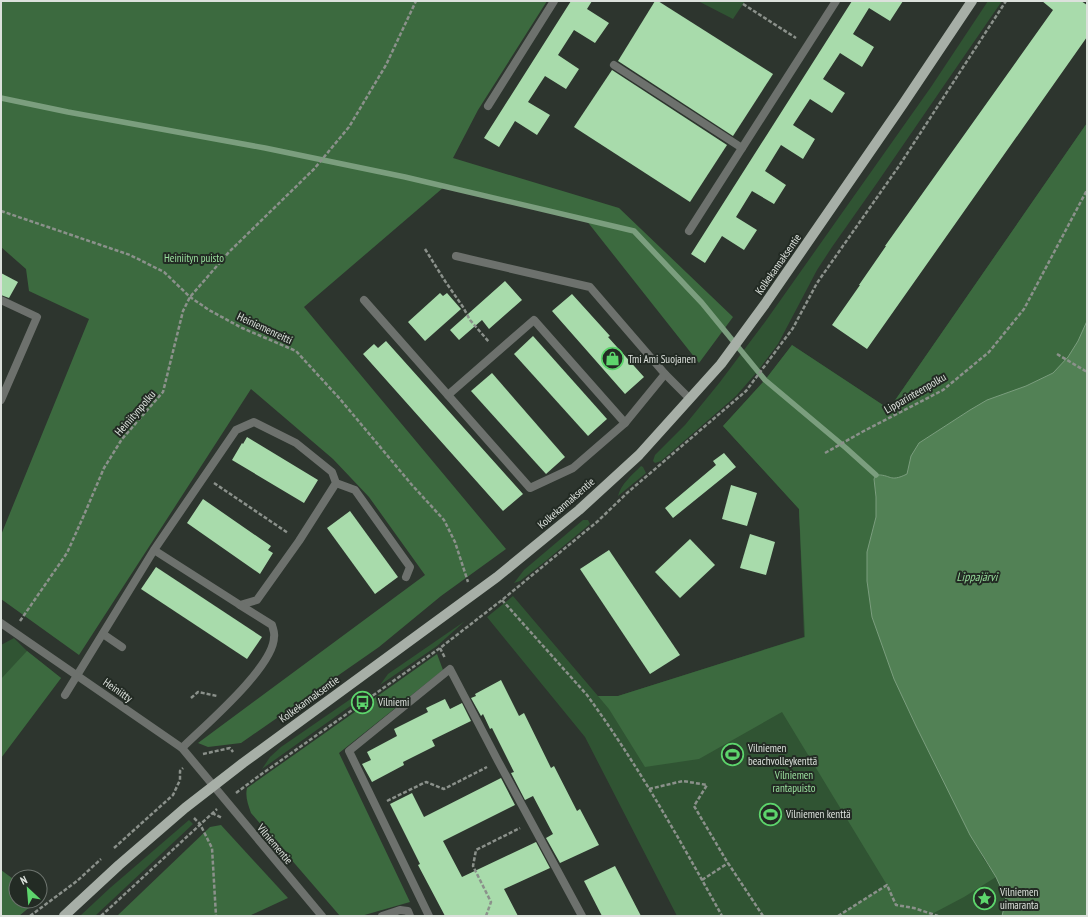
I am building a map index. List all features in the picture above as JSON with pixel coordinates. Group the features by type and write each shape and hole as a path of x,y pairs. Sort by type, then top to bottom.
{"main road":[{"name":"Kolkekannaksentie","path":"64,916 119,865 212,786 497,576 585,504 639,454 721,364 765,304 972,1"}],"street":[{"path":"488,106 554,1"},
{"path":"689,231 836,1"},
{"path":"614,65 742,148"},
{"path":"456,256 590,287 665,374 690,399"},
{"path":"1,300 37,317 1,400"},
{"path":"364,300 530,488 573,468 625,424 665,374"},
{"path":"448,395 534,320 625,424"},
{"path":"65,696 154,550 236,430 254,422 296,443 332,472 336,483"},
{"path":"240,605 257,600 299,541 336,483"},
{"path":"336,483 356,490 410,567 406,578"},
{"path":"154,550 272,625 274,637 270,653 246,686 182,748"},
{"name":"Heiniitty","path":"1,623 182,748 212,786"},
{"path":"103,634 122,648"},
{"path":"429,916 348,751 450,669 582,916"},
{"name":"Vilniementie","path":"212,786 322,916"},
{"path":"382,916 400,910 408,911 410,916"}],"path":[{"name":"Heiniitynpolku","path":"12,630 20,622 67,553 107,462 122,439 164,392 184,311 190,297 229,252 314,169 349,127 386,65 416,1"},
{"path":"101,916 200,824 226,802 256,778 440,648 502,600 598,521 627,493 746,391 793,328 817,283 898,166 1006,1"},
{"path":"743,4 808,45"},
{"name":"Lipparinteenpolku","path":"825,453 942,390 989,352 1024,309 1087,190"},
{"name":"Heiniemenreitti","path":"1,211 130,254 164,272 190,297 242,328 296,351 340,399 412,485 444,520 455,542 474,593"},
{"path":"425,249 470,320 498,352"},
{"path":"1057,354 1087,372"},
{"path":"204,476 299,541"},
{"path":"502,600 587,695 628,754 722,916"},
{"path":"191,698 198,692 214,696 236,696"},
{"path":"111,851 173,795 180,780 180,771 204,753 230,748"},
{"path":"376,807 426,782 444,789 498,761"},
{"path":"649,789 683,781 707,785 694,806 728,863 763,916"},
{"path":"486,916 491,902 473,866 476,850 531,822"},
{"path":"200,824 212,848 216,916"},
{"path":"30,916 77,881 105,856"},
{"path":"702,880 728,863"},
{"path":"838,916 887,885 896,905 914,908 938,916"}],"green space":[{"name":"Heiniityn puisto","path":"1,1 547,1 478,110 453,158 619,208 733,317 699,363 586,220 444,187 304,307 506,549 441,596 379,647 241,743 208,747 198,743 425,575 369,497 333,459 251,389 79,655 1,599 1,535 89,319 29,291 26,269 1,247"},
{"path":"698,1 745,1 733,19"},
{"path":"988,1 1002,1 832,247 817,270 778,344 757,372 736,396 661,461 655,463 653,461 655,455 685,425 720,382 765,322 931,87"},
{"name":"Vilniemen rantapuisto","path":"1087,123 1087,916 1006,899 1002,916 677,916 585,737 487,617 513,596 598,696 618,696 804,637 799,509 723,426 765,380 792,345 889,409"},
{"name":"Vilniemen rantapuisto","path":"1087,123 1087,321 1078,341 1068,357 1053,373 1026,386 987,400 919,443 911,456 907,474 894,479 881,475 874,479 876,517 867,552 867,581 872,617 881,640 983,858 996,877 964,897 928,916 838,916 887,885 782,712 699,759 645,767 609,709 598,696 618,696 805,637 799,509 723,426 765,380 792,345 889,409"},
{"path":"641,466 646,473 618,496 624,484"},
{"path":"583,520 588,520 590,524 542,564 520,581 514,583 524,570"},
{"path":"465,621 437,646 380,685 388,674"},
{"path":"14,638 27,651 61,678 1,758 1,645"},
{"path":"27,651 61,678 1,758 1,679"},
{"path":"437,654 443,670 339,753 410,902 361,916 340,916 251,813 248,804 247,788"},
{"path":"355,696 363,697 262,769 270,757 281,747"},
{"path":"189,820 193,824 95,916 80,916 110,888"},
{"path":"221,825 288,898 249,916 117,916 210,827"},
{"path":"1,870 8,875 8,909 27,909 19,916 1,916"}],"water":[{"name":"Lippajärvi","path":"1087,321 1087,916 1002,916 1006,899 996,877 970,835 916,726 894,679 872,617 867,581 867,552 876,517 874,479 876,475 897,478 907,474 911,456 919,443 987,400 1026,386 1053,373 1068,357 1078,341"}],"building":[{"path":"571,1 592,1 587,9 609,23 595,43 574,30 558,55 579,69 566,89 545,76 528,102 550,115 537,135 515,121 499,147 484,138"},
{"path":"655,1 658,1 773,74 733,136 618,61"},
{"path":"852,1 903,1 890,21 869,8 853,34 874,47 862,67 840,53 823,79 845,93 832,113 810,99 793,125 815,139 803,159 781,145 765,171 786,185 774,204 752,191 736,217 757,230 744,250 722,236 705,263 691,254"},
{"path":"1042,1 1081,1 1087,5 1087,37 867,349 832,325 885,246 1053,10"},
{"path":"612,70 727,145 690,202 574,127"},
{"path":"1,273 18,282 9,298 1,295"},
{"path":"505,281 522,300 489,329 482,320 459,340 450,330"},
{"path":"440,293 443,296 447,293 461,309 425,341 408,322"},
{"path":"572,294 644,377 625,394 552,311"},
{"path":"533,336 607,419 588,436 514,354"},
{"path":"386,341 523,494 503,511 363,354 374,344 378,348"},
{"path":"492,373 565,457 546,474 471,391"},
{"path":"247,437 318,480 304,503 232,460"},
{"path":"724,453 736,467 673,518 665,508 716,465 713,461"},
{"path":"731,485 757,493 747,526 722,519"},
{"path":"203,499 271,546 268,550 273,553 260,574 187,523"},
{"path":"350,511 398,577 375,594 327,528"},
{"path":"750,534 775,542 766,575 740,568"},
{"path":"690,539 715,565 680,598 655,572"},
{"path":"609,550 680,655 650,674 580,569"},
{"path":"156,567 262,637 247,659 141,589"},
{"path":"501,680 519,716 524,713 551,768 554,766 577,811 580,809 599,845 560,863 546,838 553,834 533,796 525,800 511,773 514,772 492,728 490,729 483,714 481,716 471,698 476,696 475,694"},
{"path":"445,699 450,709 462,703 471,721 432,740 435,746 403,762 404,765 372,782 362,764 371,760 367,752 397,736 394,729 428,712 426,708"},
{"path":"501,778 515,805 443,841 462,877 536,842 550,868 504,889 518,916 445,916 418,865 420,864 390,804 412,793 424,817"},
{"path":"615,866 641,916 602,916 584,881"}],"waterway":[{"path":"1,98 68,112 265,148 405,177 634,231 702,303 765,380 876,475"}],"place":[{"name":"Tmi Ami Suojanen","path":"612,359"},
{"name":"Vilniemi","path":"363,702"},
{"name":"Vilniemen beachvolleykenttä","path":"733,754"},
{"name":"Vilniemen kenttä","path":"771,814"},
{"name":"Vilniemen uimaranta","path":"984,898"}]}
